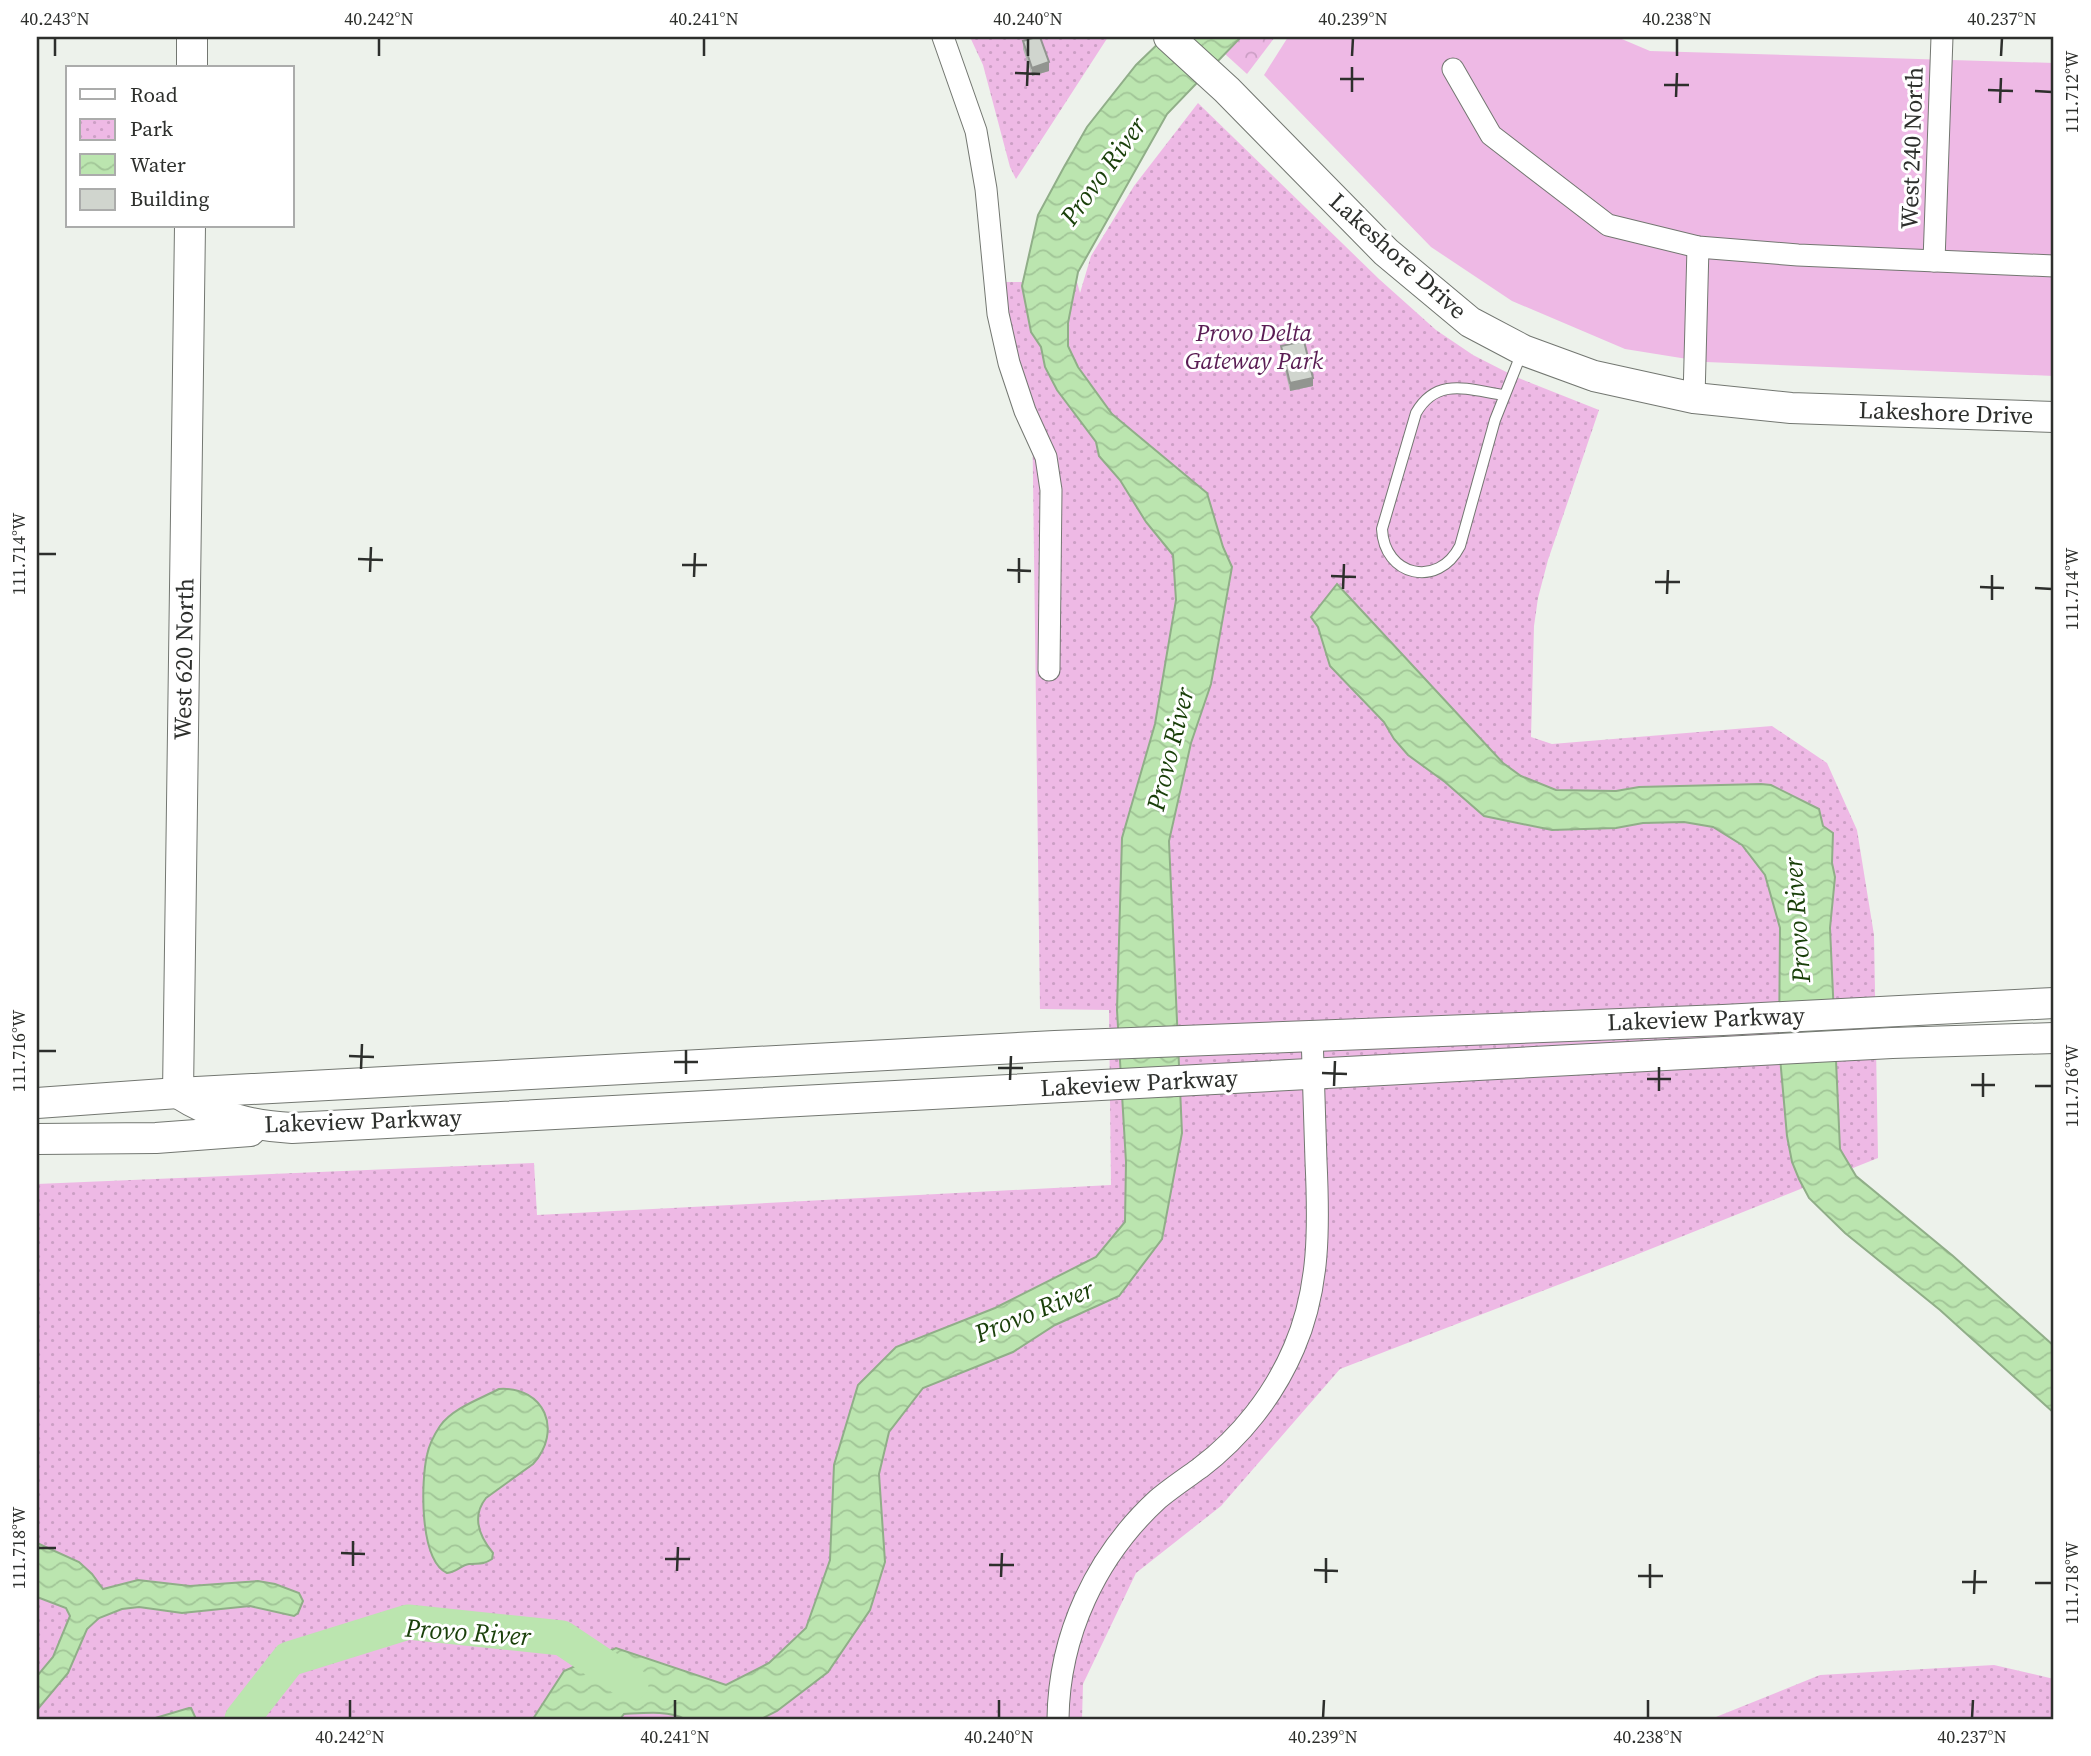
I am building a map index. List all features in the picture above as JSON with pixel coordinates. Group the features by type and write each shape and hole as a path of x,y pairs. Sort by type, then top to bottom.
{"street":[{"path":"192,37 192,66"},
{"path":"943,37 962,85 978,141 986,190 998,313 1009,363 1025,411 1046,457 1051,490 1049,670"},
{"name":"Lakeshore Drive","path":"1169,37 1227,90 1386,252 1470,322 1523,350 1594,376 1694,398 1791,408 2054,418"},
{"name":"West 240 North","path":"1934,261 1942,37"},
{"path":"1453,69 1491,135 1608,225 1698,247 1798,255 2054,266"},
{"name":"West 620 North","path":"178,1093 190,228"},
{"path":"1694,398 1698,247"},
{"name":"Lakeview Parkway","path":"178,1093 1072,1045 1723,1020 2054,1003"},
{"path":"1058,1719 1061,1681 1073,1628 1089,1590 1109,1556 1160,1497 1208,1461 1242,1430 1273,1389 1294,1348 1308,1305 1319,1240 1312,1034"},
{"name":"Lakeview Parkway","path":"178,1093 224,1117 269,1127 292,1128 1892,1043 2054,1038"},
{"path":"37,1104 178,1093"},
{"path":"37,1139 156,1138 292,1128"}],"lane":[{"path":"1504,395 1452,388 1436,391 1421,404 1382,528 1389,555 1403,567 1421,572 1431,571 1440,568 1456,555 1504,395 1523,350"}],"green space":[{"path":"970,37 1108,37 1016,179 1010,167 983,65"},
{"path":"1241,37 1275,37 1247,74 1225,54"},
{"path":"1288,37 1617,37 1650,51 2054,63 2054,376 1706,362 1625,349 1512,301 1431,247 1264,75"},
{"name":"Provo Delta Gateway Park","path":"1198,103 1379,279 1436,330 1473,355 1516,377 1599,410 1548,560 1538,598 1534,626 1531,737 1552,744 1772,726 1827,763 1857,830 1874,935 1878,1158 1340,1369 1221,1506 1136,1573 1083,1684 1082,1719 37,1719 37,1184 534,1163 537,1215 1111,1185 1109,1010 1040,1009 1032,402 1016,364 1000,282 1077,282 1080,293 1091,256 1134,186"},
{"path":"1994,1665 2054,1679 2054,1719 1711,1719 1820,1675"}],"water":[{"path":"1165,37 1241,37 1167,114 1078,272 1068,323 1068,346 1078,367 1112,414 1207,493 1223,547 1232,567 1211,684 1191,743 1169,841 1182,1133 1162,1239 1119,1296 1055,1325 1013,1352 923,1388 889,1432 879,1474 885,1562 870,1610 828,1672 777,1711 761,1719 685,1719 656,1713 624,1714 620,1719 533,1719 564,1671 616,1648 726,1685 769,1663 806,1628 830,1560 834,1465 858,1385 896,1347 995,1308 1096,1257 1125,1222 1126,1162 1117,1010 1122,838 1155,724 1176,600 1173,555 1146,522 1120,480 1099,456 1096,442 1057,390 1045,367 1041,347 1031,332 1022,286 1038,215 1064,167 1087,127 1136,65"},
{"path":"1337,584 1503,763 1521,776 1556,790 1616,791 1639,787 1771,785 1819,809 1823,826 1833,833 1832,863 1835,877 1830,928 1840,1149 1856,1176 1953,1256 2054,1346 2054,1413 1940,1310 1845,1233 1809,1198 1792,1162 1787,1136 1779,1046 1780,928 1765,875 1742,845 1713,827 1684,822 1552,830 1484,816 1445,782 1408,755 1384,722 1330,666 1318,627 1311,617"},
{"path":"499,1389 515,1390 538,1403 548,1425 547,1438 533,1464 486,1498 481,1505 479,1526 493,1553 492,1559 447,1573 431,1553 424,1519 424,1483 428,1451 445,1420 467,1404"},
{"path":"37,1543 79,1562 103,1589 138,1580 190,1586 258,1581 299,1593 303,1601 294,1616 250,1606 182,1613 139,1607 122,1609 99,1618 87,1629 68,1673 37,1710 37,1676 53,1657 70,1616 66,1608 37,1597"},
{"path":"189,1708 196,1719 152,1719"}],"building":[{"path":"1040,37 1049,62 1032,68 1023,41"},
{"path":"1304,341 1313,378 1290,383 1281,346"}],"waterway":[{"name":"Provo River","path":"242,1719 289,1659 408,1622 562,1638 631,1684"}]}
